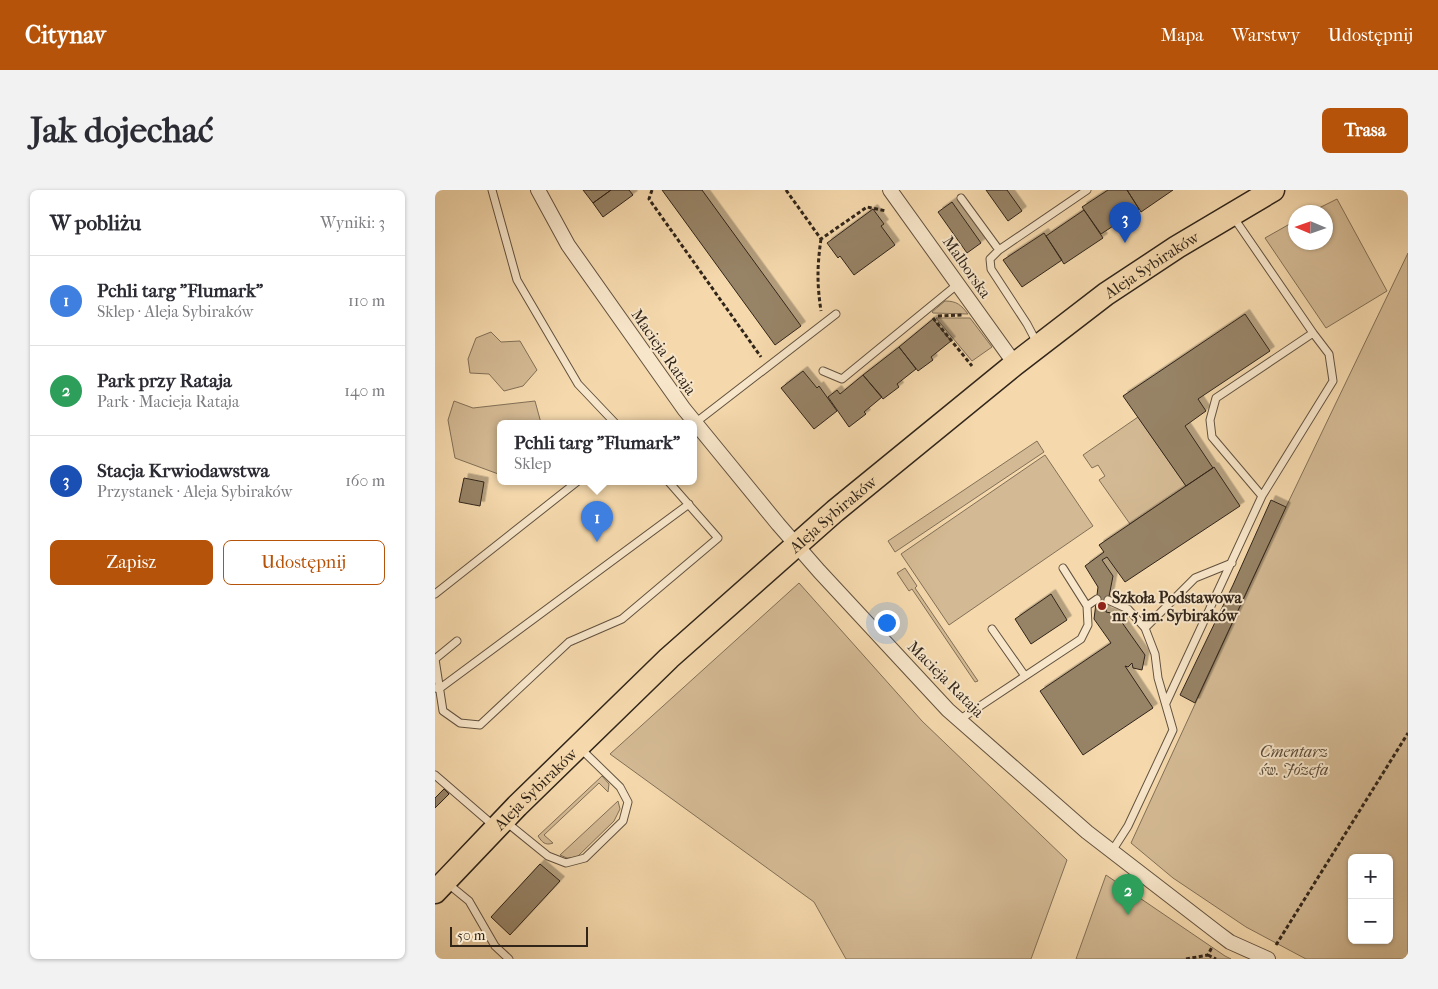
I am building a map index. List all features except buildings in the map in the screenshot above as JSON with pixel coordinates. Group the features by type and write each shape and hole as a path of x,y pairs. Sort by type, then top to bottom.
{"main road":[{"name":"Aleja Sybiraków","path":"440,886 500,824 669,658 835,510 1015,364 1106,294 1260,195"}],"street":[{"name":"Macieja Rataja","path":"538,190 568,245 678,402 693,420"},
{"name":"Malborska","path":"890,190 1015,364"},
{"name":"Macieja Rataja","path":"697,424 778,524 959,720 1087,832 1218,933 1231,942 1268,959"}],"lane":[{"path":"493,190 517,280 578,384 612,420"},
{"path":"1039,346 991,269 990,258 1087,190"},
{"path":"961,198 999,250"},
{"path":"1166,703 1262,496 1333,381 1329,354 1232,214"},
{"path":"823,371 842,379 958,284"},
{"path":"697,420 836,314"},
{"path":"1262,496 1212,437 1210,420 1216,398 1313,333"},
{"path":"435,594 574,485"},
{"path":"457,641 435,659 437,689 443,711 461,723 480,725 569,642 622,619 718,538 672,485"},
{"path":"437,689 689,504"},
{"path":"1145,628 1195,578 1232,563"},
{"path":"959,720 1081,639 1088,625 1087,606 1063,568"},
{"path":"1087,606 1097,599"},
{"path":"1108,600 1128,609 1145,628 1155,654 1158,678 1173,730 1128,826 1112,851"},
{"path":"992,629 1025,676"},
{"path":"435,775 500,824 548,856 566,863 585,858 623,821 628,802 620,787 579,747"},
{"path":"440,886 469,901 495,946 509,959"}],"path":[{"path":"652,190 649,199 765,362"},
{"path":"786,190 821,239 817,282 822,317"},
{"path":"821,239 867,206 900,214 905,211"},
{"path":"973,366 932,316 980,315"},
{"path":"1268,959 1408,733"},
{"path":"1206,959 1218,933"},
{"path":"1208,955 1211,959"},
{"path":"1186,959 1208,955 1216,959"}],"green space":[{"path":"1337,199 1387,291 1326,328 1265,238 1288,225 1288,250 1333,250 1333,205 1325,205"},
{"name":"Cmentarz św. Józefa","path":"1408,253 1408,959 1306,959 1246,927 1173,878 1131,843 1286,507"},
{"path":"945,301 958,304 968,314 932,312"},
{"path":"936,318 970,318 992,347 972,361"},
{"path":"491,332 501,342 520,341 537,370 523,386 504,391 489,374 470,373 468,359 476,338"},
{"path":"454,401 473,408 535,401 540,420 497,420 497,474 455,458 448,420"},
{"path":"1138,417 1186,486 1130,524 1099,480 1105,476 1098,465 1092,468 1083,455"},
{"path":"1037,441 1044,452 895,552 888,541"},
{"path":"1045,455 1093,526 949,625 901,554"},
{"path":"905,568 917,586 915,588 978,681 975,682 912,589 909,591 897,573"},
{"path":"799,583 922,721 1067,860 1031,959 846,959 814,902 610,754"},
{"path":"602,776 609,784 608,792 599,783 544,835 553,843 546,844 542,842 538,836"},
{"path":"618,801 620,809 614,821 577,857 567,858 560,855"},
{"path":"1106,875 1225,956 1231,959 1076,959"}],"place":[{"name":"Stacja Krwiodawstwa","path":"1125,243"},
{"name":"Pchli targ \"Flumark\"","path":"597,542"},
{"name":"Szkoła Podstawowa nr 5 im. Sybiraków","path":"1102,606"},
{"name":"Park przy Rataja","path":"1128,915"}]}
